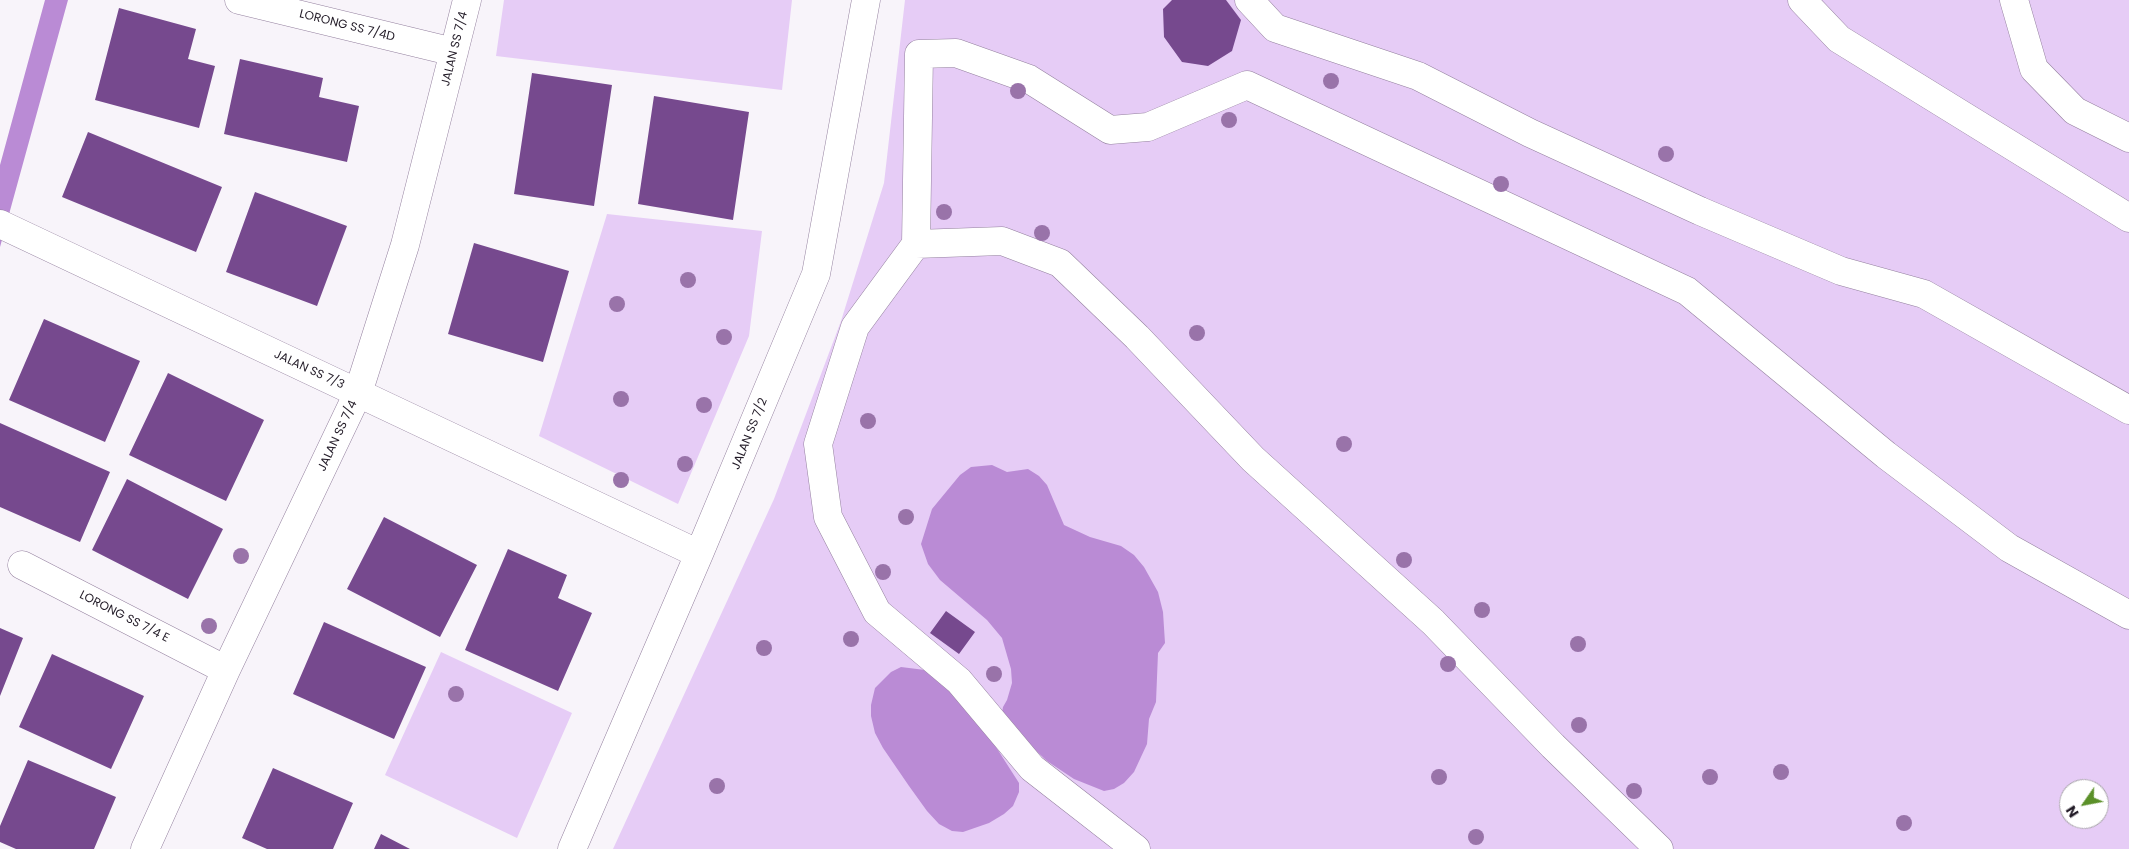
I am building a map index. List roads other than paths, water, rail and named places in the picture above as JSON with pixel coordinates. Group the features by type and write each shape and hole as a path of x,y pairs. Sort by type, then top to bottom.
{"street":[{"name":"LORONG SS 7/4D","path":"239,0 454,52"},
{"name":"JALAN SS 7/4","path":"145,849 226,670 358,393 404,245 467,0"},
{"name":"JALAN SS 7/2","path":"572,849 699,554 816,274 866,0"},
{"path":"1249,0 1275,28 1418,76 1530,133 1700,211 1832,267 1924,294 2129,410"},
{"path":"1802,0 1839,39 2129,218"},
{"path":"2014,0 2034,69 2074,111 2129,138"},
{"path":"1127,847 1032,768 959,681 876,612 828,517 818,444 854,327 916,244 920,54 956,53 1029,79 1110,130 1148,127 1247,86 1686,290 1886,455 2009,548 2129,615"},
{"name":"JALAN SS 7/3","path":"0,224 699,554"},
{"path":"916,244 1002,241 1060,263 1137,337 1253,459 1433,622 1553,746 1659,849"},
{"name":"LORONG SS 7/4 E","path":"22,565 226,670"}]}
